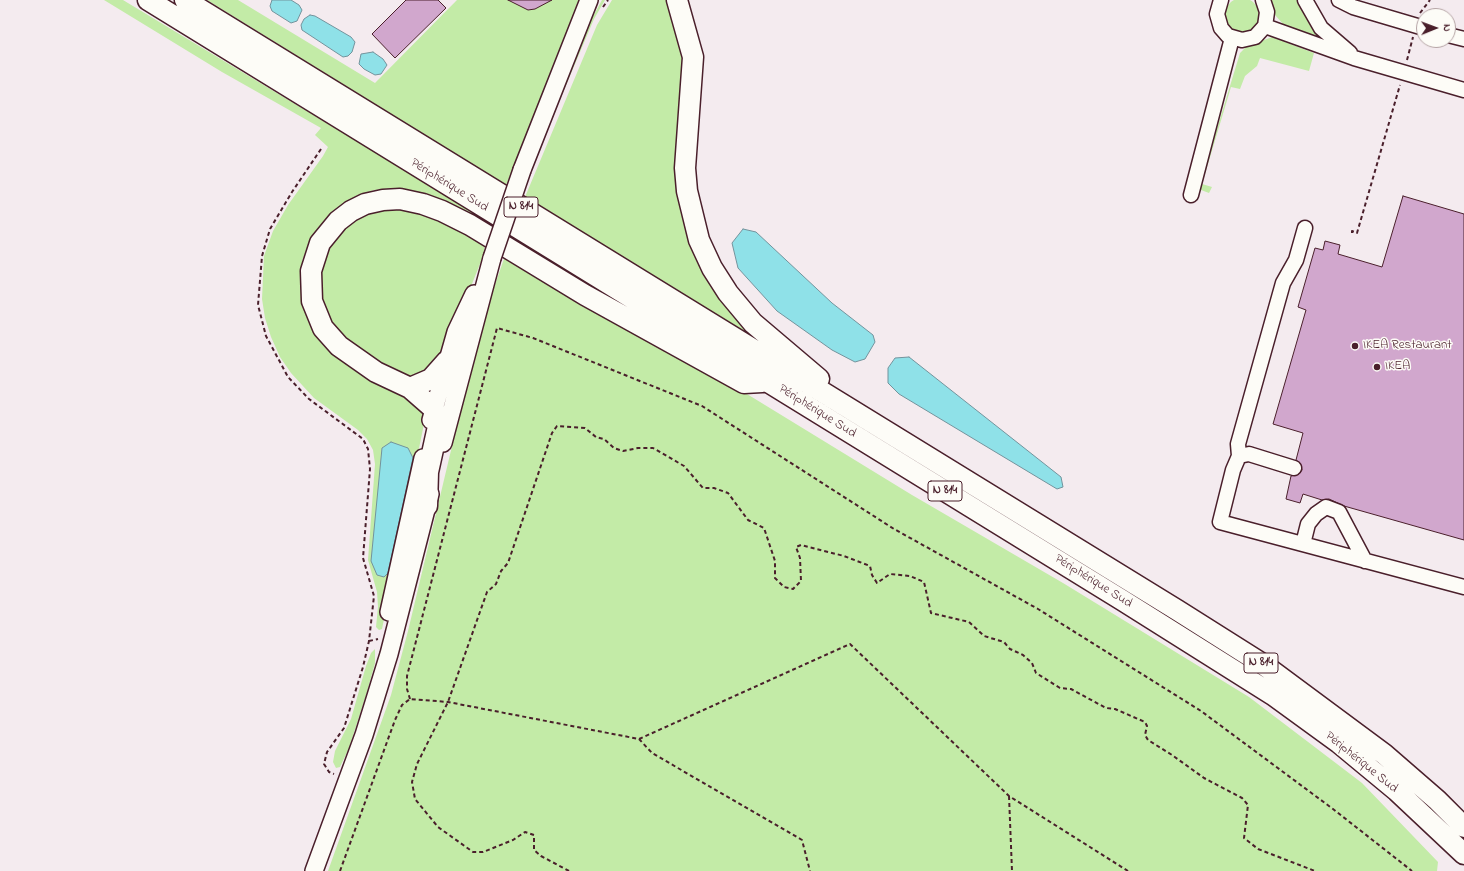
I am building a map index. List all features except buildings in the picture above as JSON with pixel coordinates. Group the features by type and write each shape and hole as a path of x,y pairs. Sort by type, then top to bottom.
{"highway":[{"name":"Périphérique Sud","path":"148,0 1141,611 1273,695 1339,743 1397,791 1464,854"},
{"name":"Périphérique Sud","path":"185,0 1264,665 1384,754 1437,800 1464,827"},
{"name":"N 814","path":"677,0 687,28 693,56 685,168 686,190 699,240 712,268 728,293 754,324 798,360 856,413"},
{"path":"427,506 428,472 439,422 434,409 410,388 376,372 339,346 326,332 319,320 311,295 310,277 318,247 329,230 351,211 365,204 383,200 414,201 442,211 470,225 580,292 744,383 768,382"},
{"path":"410,388 431,379 447,360"}],"main road":[{"path":"314,871 364,735 389,654 492,258 522,170 582,22 589,0"},
{"path":"582,22 597,0"},
{"path":"364,735 400,560 434,409 447,360 456,332 492,258"}],"street":[{"path":"1221,0 1217,14 1218,24 1224,32 1232,38 1242,40 1259,34 1265,26 1267,12 1263,0"},
{"path":"1305,0 1321,28 1344,46 1354,58"},
{"path":"1339,0 1363,11 1416,26"},
{"path":"1265,26 1354,58 1464,90"},
{"path":"1191,195 1232,38"},
{"path":"1305,228 1296,260 1284,282 1238,444 1239,456 1233,470 1220,522 1464,588"},
{"path":"1239,456 1250,454 1294,468"},
{"path":"1303,544 1308,524 1316,514 1326,508 1339,512 1365,561"}],"path":[{"path":"1405,65 1416,33"},
{"path":"1352,233 1356,233 1401,82"},
{"path":"321,150 292,192 270,229 262,256 258,305 266,336 288,377 309,399 363,440 368,449 370,469 363,558 374,596 369,641 363,667 344,728 327,752 324,764 329,772 347,780"},
{"path":"410,699 407,690 407,676 497,328 533,338 702,406 894,529 1038,609 1201,711 1333,809 1412,871"},
{"path":"569,871 541,856 534,850 534,835 525,832 501,845 483,852 473,852 438,827 415,799 412,782 417,764 448,702 487,592 496,584 501,571 508,563 552,433 557,426 585,428 596,438 604,439 614,448 623,451 638,448 653,448 684,466 703,488 714,488 728,493 748,520 764,528 774,561 776,578 784,587 793,589 801,581 800,558 796,547 801,545 844,556 870,566 872,575 877,582 890,574 910,576 924,582 931,613 969,622 984,636 1004,642 1010,649 1023,655 1032,663 1036,673 1060,688 1071,689 1106,708 1115,709 1145,722 1147,726 1145,735 1148,740 1204,778 1242,798 1248,805 1244,838 1258,849 1315,871"},
{"path":"340,871 395,720 402,705 410,699 448,702 639,739 850,644 1009,796 1128,871"},
{"path":"639,739 652,753 802,840 810,871"},
{"path":"1009,796 1012,871"}],"green space":[{"path":"1239,-2 1245,-2 1249,-1 1256,5 1259,15 1258,22 1252,29 1245,32 1239,32 1235,31 1228,25 1225,18 1225,12 1226,8 1232,1"},
{"path":"104,0 123,0 492,223 491,226 446,202 424,194 401,188 374,190 356,196 329,216 312,237 302,261 301,287 306,314 319,340 340,360 368,379 415,401 422,408 425,419 382,629 379,630 376,627 378,607 377,592 368,560 375,464 373,450 367,439 358,430 314,398 291,373 280,357 271,337 265,318 262,299 264,256 273,231 288,205 328,147 315,135 321,128 222,72"},
{"path":"207,0 238,0 375,83 457,0 582,0 551,83 506,185"},
{"path":"602,0 605,0 594,19 561,97 545,130 591,20"},
{"path":"612,0 669,0 687,60 683,202 773,350 525,197 597,25"},
{"path":"1271,0 1299,0 1325,40 1283,24 1275,15"},
{"path":"1272,37 1314,53 1309,71 1260,58 1257,66 1245,76 1240,89 1231,87 1202,184 1212,187 1209,193 1201,190 1199,188 1240,53 1246,47"},
{"path":"390,206 421,209 485,240 484,254 445,351 422,374 406,377 366,360 329,324 319,299 317,269 328,241 363,213"},
{"path":"505,256 729,383 912,495 1063,583 1249,697 1362,783 1438,862 1437,871 328,871 391,695 408,631 485,313"},
{"path":"375,649 375,663 349,748 340,767 336,768 333,762 335,751 351,719 366,666 371,653"}],"water":[{"path":"272,0 291,0 299,5 302,10 297,21 291,23 272,11 270,6"},
{"path":"310,15 315,16 351,37 355,42 352,52 348,56 343,57 302,30 301,25 304,19"},
{"path":"373,52 383,59 387,65 381,74 375,75 364,69 359,64 361,54"},
{"path":"743,229 756,232 832,303 873,335 875,342 865,359 855,362 832,350 777,311 738,268 732,243"},
{"path":"909,357 1061,477 1063,487 1057,489 899,394 888,383 888,368 895,358"},
{"path":"391,442 408,448 413,458 388,573 384,577 377,575 371,561 382,448"}],"place":[{"name":"IKEA Restaurant","path":"1355,346"},
{"name":"IKEA","path":"1377,367"}]}
